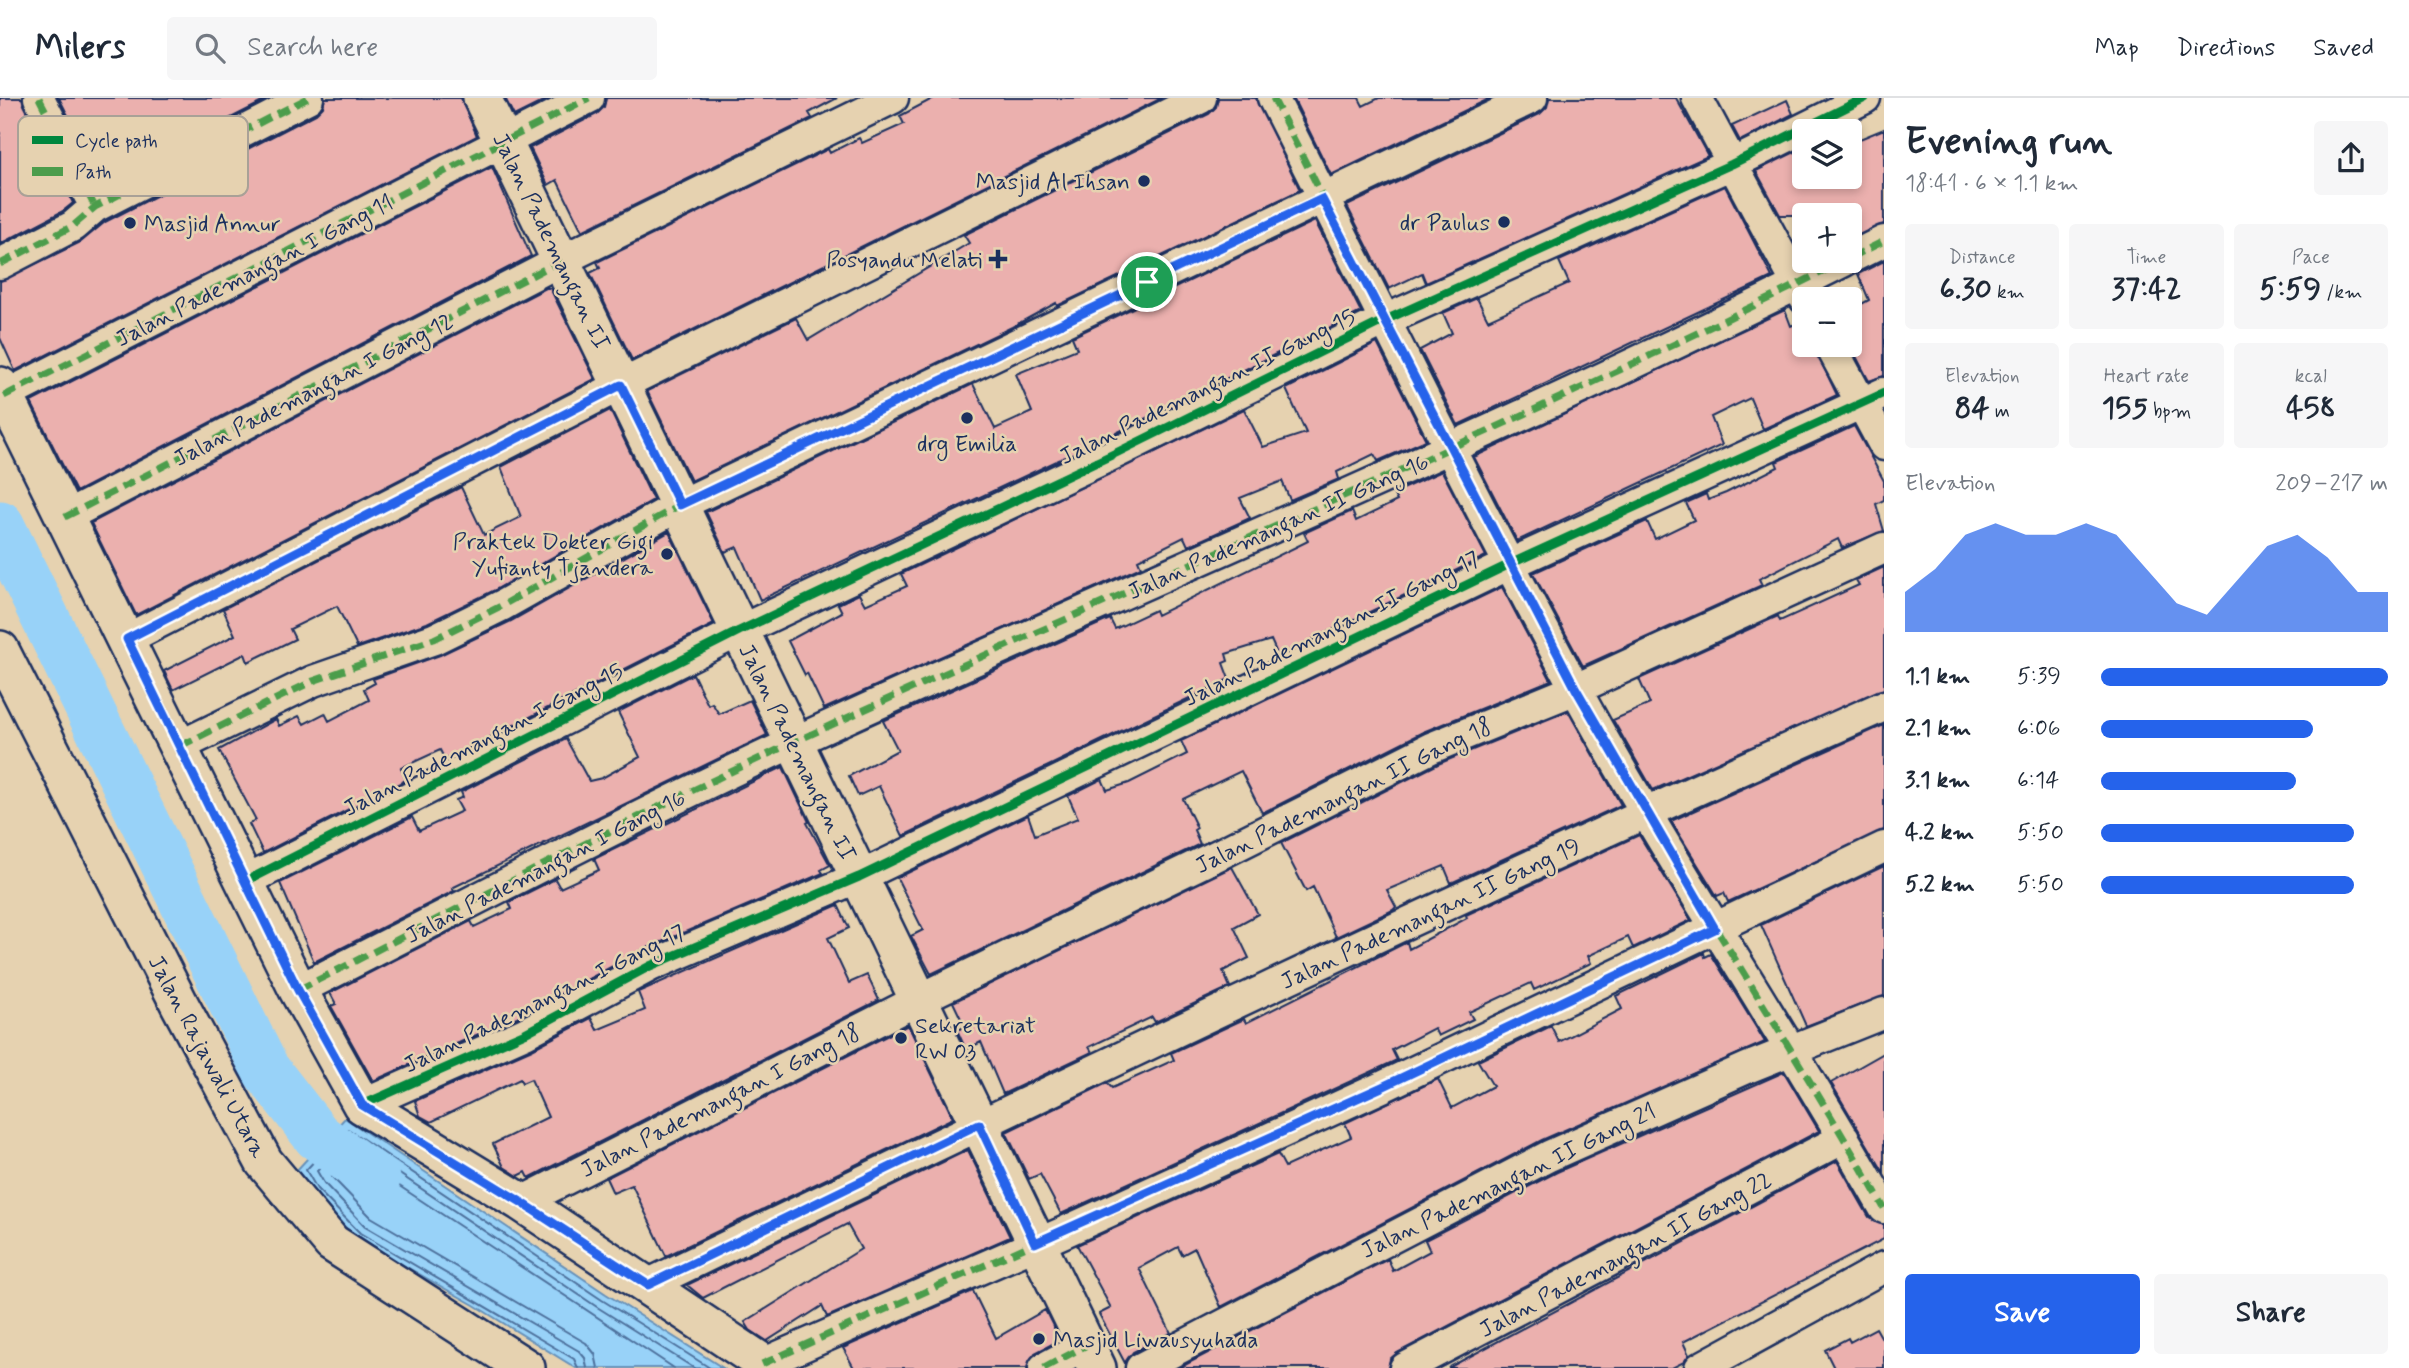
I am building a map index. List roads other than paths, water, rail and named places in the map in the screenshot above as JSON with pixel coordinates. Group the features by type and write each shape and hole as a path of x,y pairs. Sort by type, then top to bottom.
{"street":[{"path":"38,98 47,116"},
{"path":"248,129 308,98"},
{"name":"Jalan Pademangan II","path":"482,98 739,631 802,739 859,877 1092,1356"},
{"name":"Jalan Pademangan I Gang 11","path":"2,391 504,144 589,98"},
{"name":"Jalan Pademangan I Gang 12","path":"65,517 562,260 893,98"},
{"path":"127,639 621,385 1201,98"},
{"path":"1273,98 1383,320 1576,689 1645,812 1715,929 1794,1051 1884,1208"},
{"path":"180,746 313,681 434,639 503,605 680,505 1532,98"},
{"path":"1697,98 1798,287"},
{"name":"Jalan Pademangan II Gang 15","path":"739,631 1118,452 1383,320 1732,164 1865,98"},
{"path":"89,196 95,207"},
{"path":"0,264 73,226 95,207 116,196"},
{"path":"1862,252 1884,240"},
{"name":"Jalan Pademangan II Gang 16","path":"1808,287 1827,273"},
{"name":"Jalan Pademangan II Gang 16","path":"802,739 1792,296"},
{"path":"1840,357 1873,398 1884,445"},
{"path":"2,391 180,746 298,990 362,1105 521,1202 766,1366 1382,1087 1884,847"},
{"name":"Jalan Pademangan II Gang 17","path":"859,877 1510,564 1873,398"},
{"name":"Jalan Pademangan II Gang 18","path":"920,999 1208,860 1431,748 1576,689 1884,548"},
{"name":"Jalan Pademangan I Gang 15","path":"244,882 739,631"},
{"name":"Jalan Rajawali Utara","path":"0,650 180,1005 264,1162 332,1242 526,1368"},
{"name":"Jalan Pademangan II Gang 19","path":"648,1285 979,1124 1645,812 1884,706"},
{"name":"Jalan Pademangan I Gang 16","path":"298,990 802,739"},
{"name":"Jalan Pademangan I Gang 17","path":"362,1105 525,1033 650,967 859,877"},
{"name":"Jalan Pademangan I Gang 18","path":"521,1202 920,999"},
{"name":"Jalan Pademangan II Gang 21","path":"1141,1368 1549,1156 1673,1100 1884,1013"},
{"name":"Jalan Pademangan II Gang 22","path":"1405,1368 1844,1138"},
{"path":"1700,1368 1884,1267"},
{"path":"1044,1368 1092,1356"}],"water":[{"path":"345,1118 606,1294 723,1368 576,1368 474,1305 355,1238 295,1172"}],"waterway":[{"path":"0,525 265,1069 317,1136 376,1179"}],"place":[{"name":"Masjid Al Ihsan","path":"1144,181"},
{"name":"dr Paulus","path":"1504,222"},
{"name":"Masjid Annur","path":"130,223"},
{"name":"Posyandu Melati","path":"998,259"},
{"name":"drg Emilia","path":"967,418"},
{"name":"Praktek Dokter Gigi Yufianty Tjandera","path":"667,554"},
{"name":"Sekretariat RW 03","path":"901,1038"},
{"name":"Masjid Liwausyuhada","path":"1039,1339"}]}
